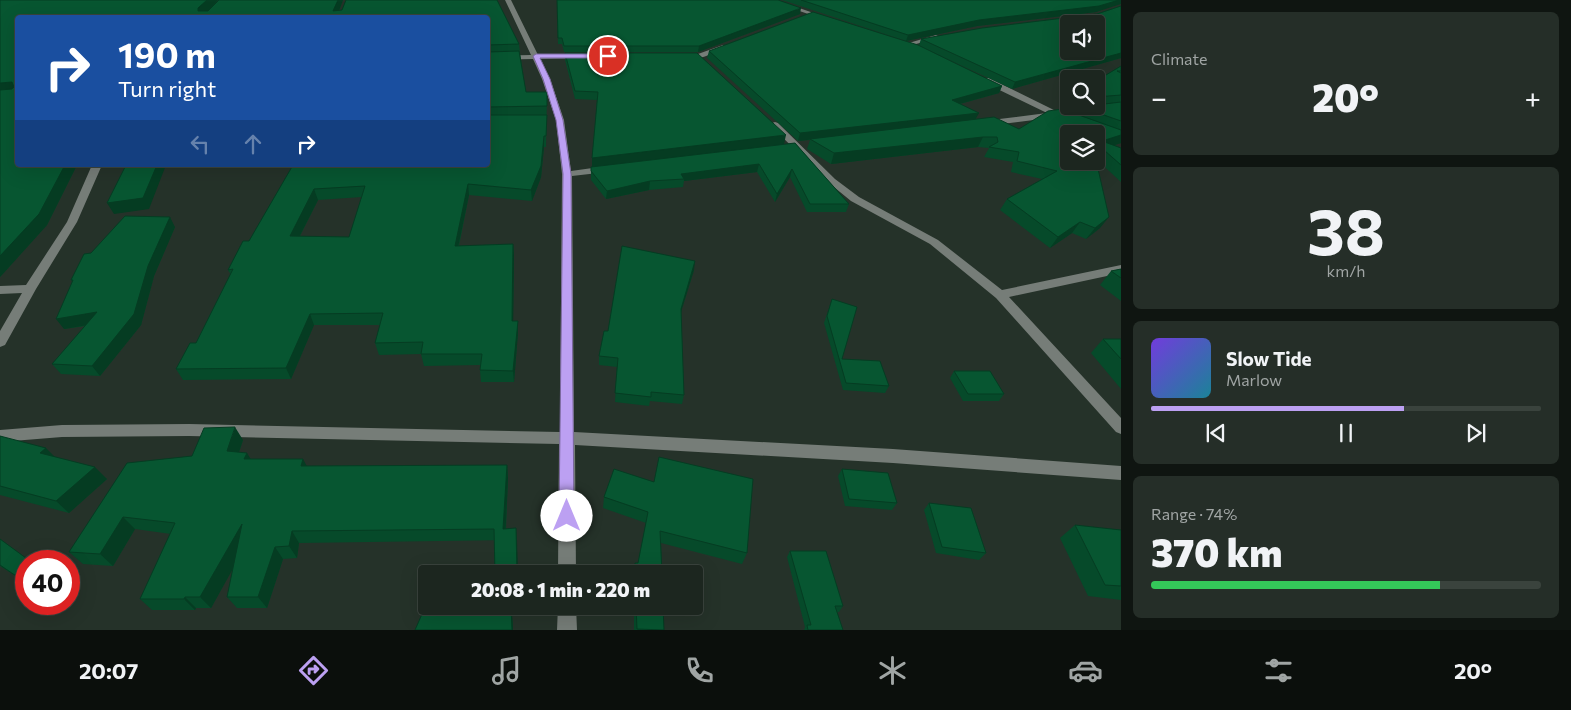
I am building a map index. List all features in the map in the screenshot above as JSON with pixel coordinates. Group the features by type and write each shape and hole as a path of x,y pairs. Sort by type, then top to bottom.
{"street":[{"path":"508,0 546,79 567,174 567,565"},
{"path":"770,0 834,21"},
{"path":"800,17 809,14"},
{"path":"905,44 942,36"},
{"path":"896,42 918,49"},
{"path":"680,56 703,59 727,46"},
{"path":"490,58 593,56"},
{"path":"977,76 1054,114 1071,120"},
{"path":"975,124 1121,107"},
{"path":"767,118 832,181 855,199 934,242 1000,295 1121,428"},
{"path":"0,342 30,289 72,222 96,167"},
{"path":"567,174 615,168"},
{"path":"1000,295 1121,269"},
{"path":"0,290 30,289"},
{"path":"0,436 62,431 189,430 566,438 893,456 1121,473"},
{"path":"567,615 567,630"}],"building":[{"path":"0,0 207,0 198,8 198,11 208,11 219,0 338,0 333,11 342,10 346,0 497,0 519,44 490,45 490,15 15,15 15,167 64,167 39,214 0,256 0,90 12,89 14,87 12,82 0,83"},
{"path":"557,0 778,0 801,8 699,46 564,46 562,38 558,38"},
{"path":"801,0 1119,0 1099,6 979,20 908,35"},
{"path":"1121,6 1121,53 1105,57 1105,15 1089,15"},
{"path":"813,12 918,45 1002,86 952,100 979,113 800,133 709,51"},
{"path":"1060,19 1060,60 1095,60 1015,82 921,39 982,28"},
{"path":"519,51 526,92 547,92 547,106 490,107 490,52"},
{"path":"565,53 697,53 786,135 592,158 598,92 575,91"},
{"path":"1121,66 1121,71 1117,71 1121,73 1121,95 1105,96 1105,76"},
{"path":"1121,102 1121,121 1104,115 1105,104"},
{"path":"1060,109 1060,115 1079,115 1121,130 1121,135 1105,140 1105,125 1060,125 1060,170 1098,170 1109,217 1095,228 1080,222 1058,237 1007,199 1057,171 1017,161 1019,152 989,147 998,142 997,137 834,153 810,139 994,117 1019,129 1048,111"},
{"path":"490,115 547,115 541,166 531,190 468,184 455,246 513,244 512,321 518,321 513,371 480,370 482,354 421,354 423,342 375,343 383,313 310,314 286,368 176,369 190,343 196,343 233,269 228,270 243,241 249,241 292,167 490,167","holes":["365,186 349,237 290,236 314,189"]},
{"path":"1105,142 1121,148 1121,165 1105,151"},
{"path":"795,143 849,204 810,204 792,169 777,194 759,164 681,174 684,179 650,181 607,191 591,171 591,167"},
{"path":"125,167 156,167 143,198 107,203"},
{"path":"125,216 170,217 148,266 134,314 92,366 52,364 97,312 56,319 73,280 71,280 84,254 91,253"},
{"path":"622,246 695,261 681,309 684,395 651,392 651,397 615,393 618,358 599,356 604,331 608,331"},
{"path":"1121,269 1121,278 1111,271"},
{"path":"832,299 857,307 842,359 880,361 889,386 846,383 827,316"},
{"path":"1103,339 1121,339 1121,359"},
{"path":"954,371 990,371 1004,394 968,394"},
{"path":"235,427 227,451 247,453 244,459 303,459 301,466 507,465 503,529 516,528 517,565 495,565 494,529 292,531 289,546 275,547 258,597 227,597 242,524 200,597 140,599 175,523 123,517 100,554 70,550 127,463 192,456 204,428"},
{"path":"0,436 46,448 40,453 95,467 56,501 0,486"},
{"path":"659,457 753,479 747,553 660,531 662,565 635,565 635,563 638,563 648,512 604,497 614,469 654,482"},
{"path":"842,469 888,473 897,503 849,499"},
{"path":"929,503 971,508 986,553 942,547"},
{"path":"1075,525 1121,530 1121,586 1105,585"},
{"path":"0,539 15,550 15,575 0,565"},
{"path":"790,551 826,551 843,606 835,606 843,630 808,630 807,625 811,625"},
{"path":"422,615 511,615 512,630 415,630"},
{"path":"636,615 663,615 664,630 637,629"}],"route":[{"path":"567,516 567,174 560,120 536,56 608,56"}]}
